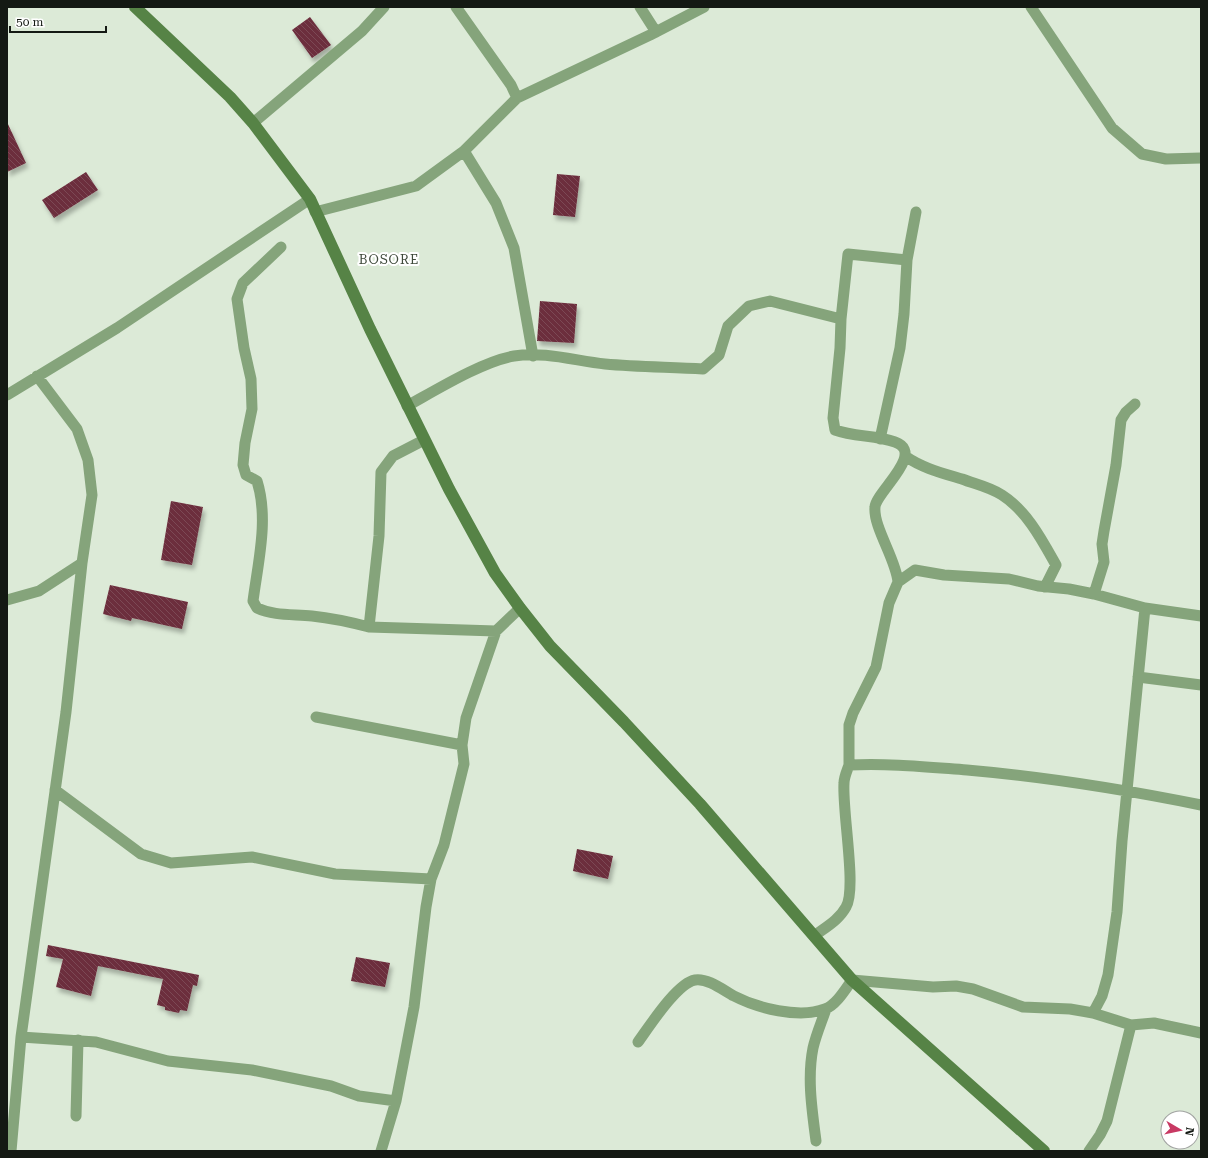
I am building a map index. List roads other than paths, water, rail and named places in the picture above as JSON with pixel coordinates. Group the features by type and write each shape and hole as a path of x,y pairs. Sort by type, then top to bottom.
{"street":[{"path":"135,7 230,97 253,123 310,199 407,406 476,541 495,573 550,646 624,722 700,804 852,980 1044,1151"},
{"path":"253,123 362,31 384,7"},
{"path":"456,7 511,85 517,98"},
{"path":"640,7 656,32"},
{"path":"315,212 416,186 464,151 517,98 656,32 704,7"},
{"path":"1031,7 1112,128 1142,154 1166,159 1201,158"},
{"path":"464,151 496,203 514,248 533,356"},
{"path":"7,395 118,328 310,199"},
{"path":"880,439 900,348 904,314 907,260 916,212"},
{"path":"282,247 243,283 237,299 244,348 251,379 252,409 244,443 243,465 246,475 257,481 262,496 262,524 253,601 257,608 268,613 311,616 348,621 370,627 496,631"},
{"path":"907,260 848,254 833,418 835,430 849,435 896,442 902,447 905,456 918,465 985,487 1001,495 1018,507 1041,539 1056,565 1045,587"},
{"path":"407,406 492,362 515,356 533,356 630,366 702,369 719,354 728,326 748,306 770,301 841,319"},
{"path":"11,1151 21,1037 66,712 82,563 92,495 88,460 77,429 37,376"},
{"path":"1094,594 1104,562 1102,544 1116,465 1121,420 1126,412 1135,404"},
{"path":"370,627 379,536 381,472 393,456 424,440"},
{"path":"898,582 892,556 875,516 875,506 878,496 900,470 905,456"},
{"path":"7,600 39,591 82,563"},
{"path":"814,936 839,918 847,906 851,888 845,822 844,782 849,765 849,725 876,667 889,604 898,582 915,570 944,575 1009,579 1045,587 1094,594 1145,608 1201,616"},
{"path":"381,1151 396,1101 414,1007 426,907 431,879 444,845 464,764 462,745 466,718 496,631 520,608"},
{"path":"1093,1013 1102,996 1110,959 1117,912 1127,790 1145,608"},
{"path":"1138,677 1201,685"},
{"path":"316,717 462,745"},
{"path":"849,765 882,764 1008,774 1127,790 1201,806"},
{"path":"55,790 141,854 171,863 252,857 335,874 431,879"},
{"path":"638,1042 679,989 694,980 704,981 750,1004 772,1010 811,1012 826,1009"},
{"path":"852,980 933,986 956,986 973,989 1023,1007 1070,1009 1093,1013 1131,1025 1154,1023 1201,1033"},
{"path":"816,1141 810,1088 811,1064 814,1046 826,1009 838,998 852,980"},
{"path":"1089,1151 1100,1135 1107,1121 1131,1025"},
{"path":"21,1037 96,1042 168,1061 252,1070 331,1086 359,1096 396,1101"},
{"path":"76,1116 78,1040"}],"district":[{"name":"BOSORE","path":"389,259"}]}
